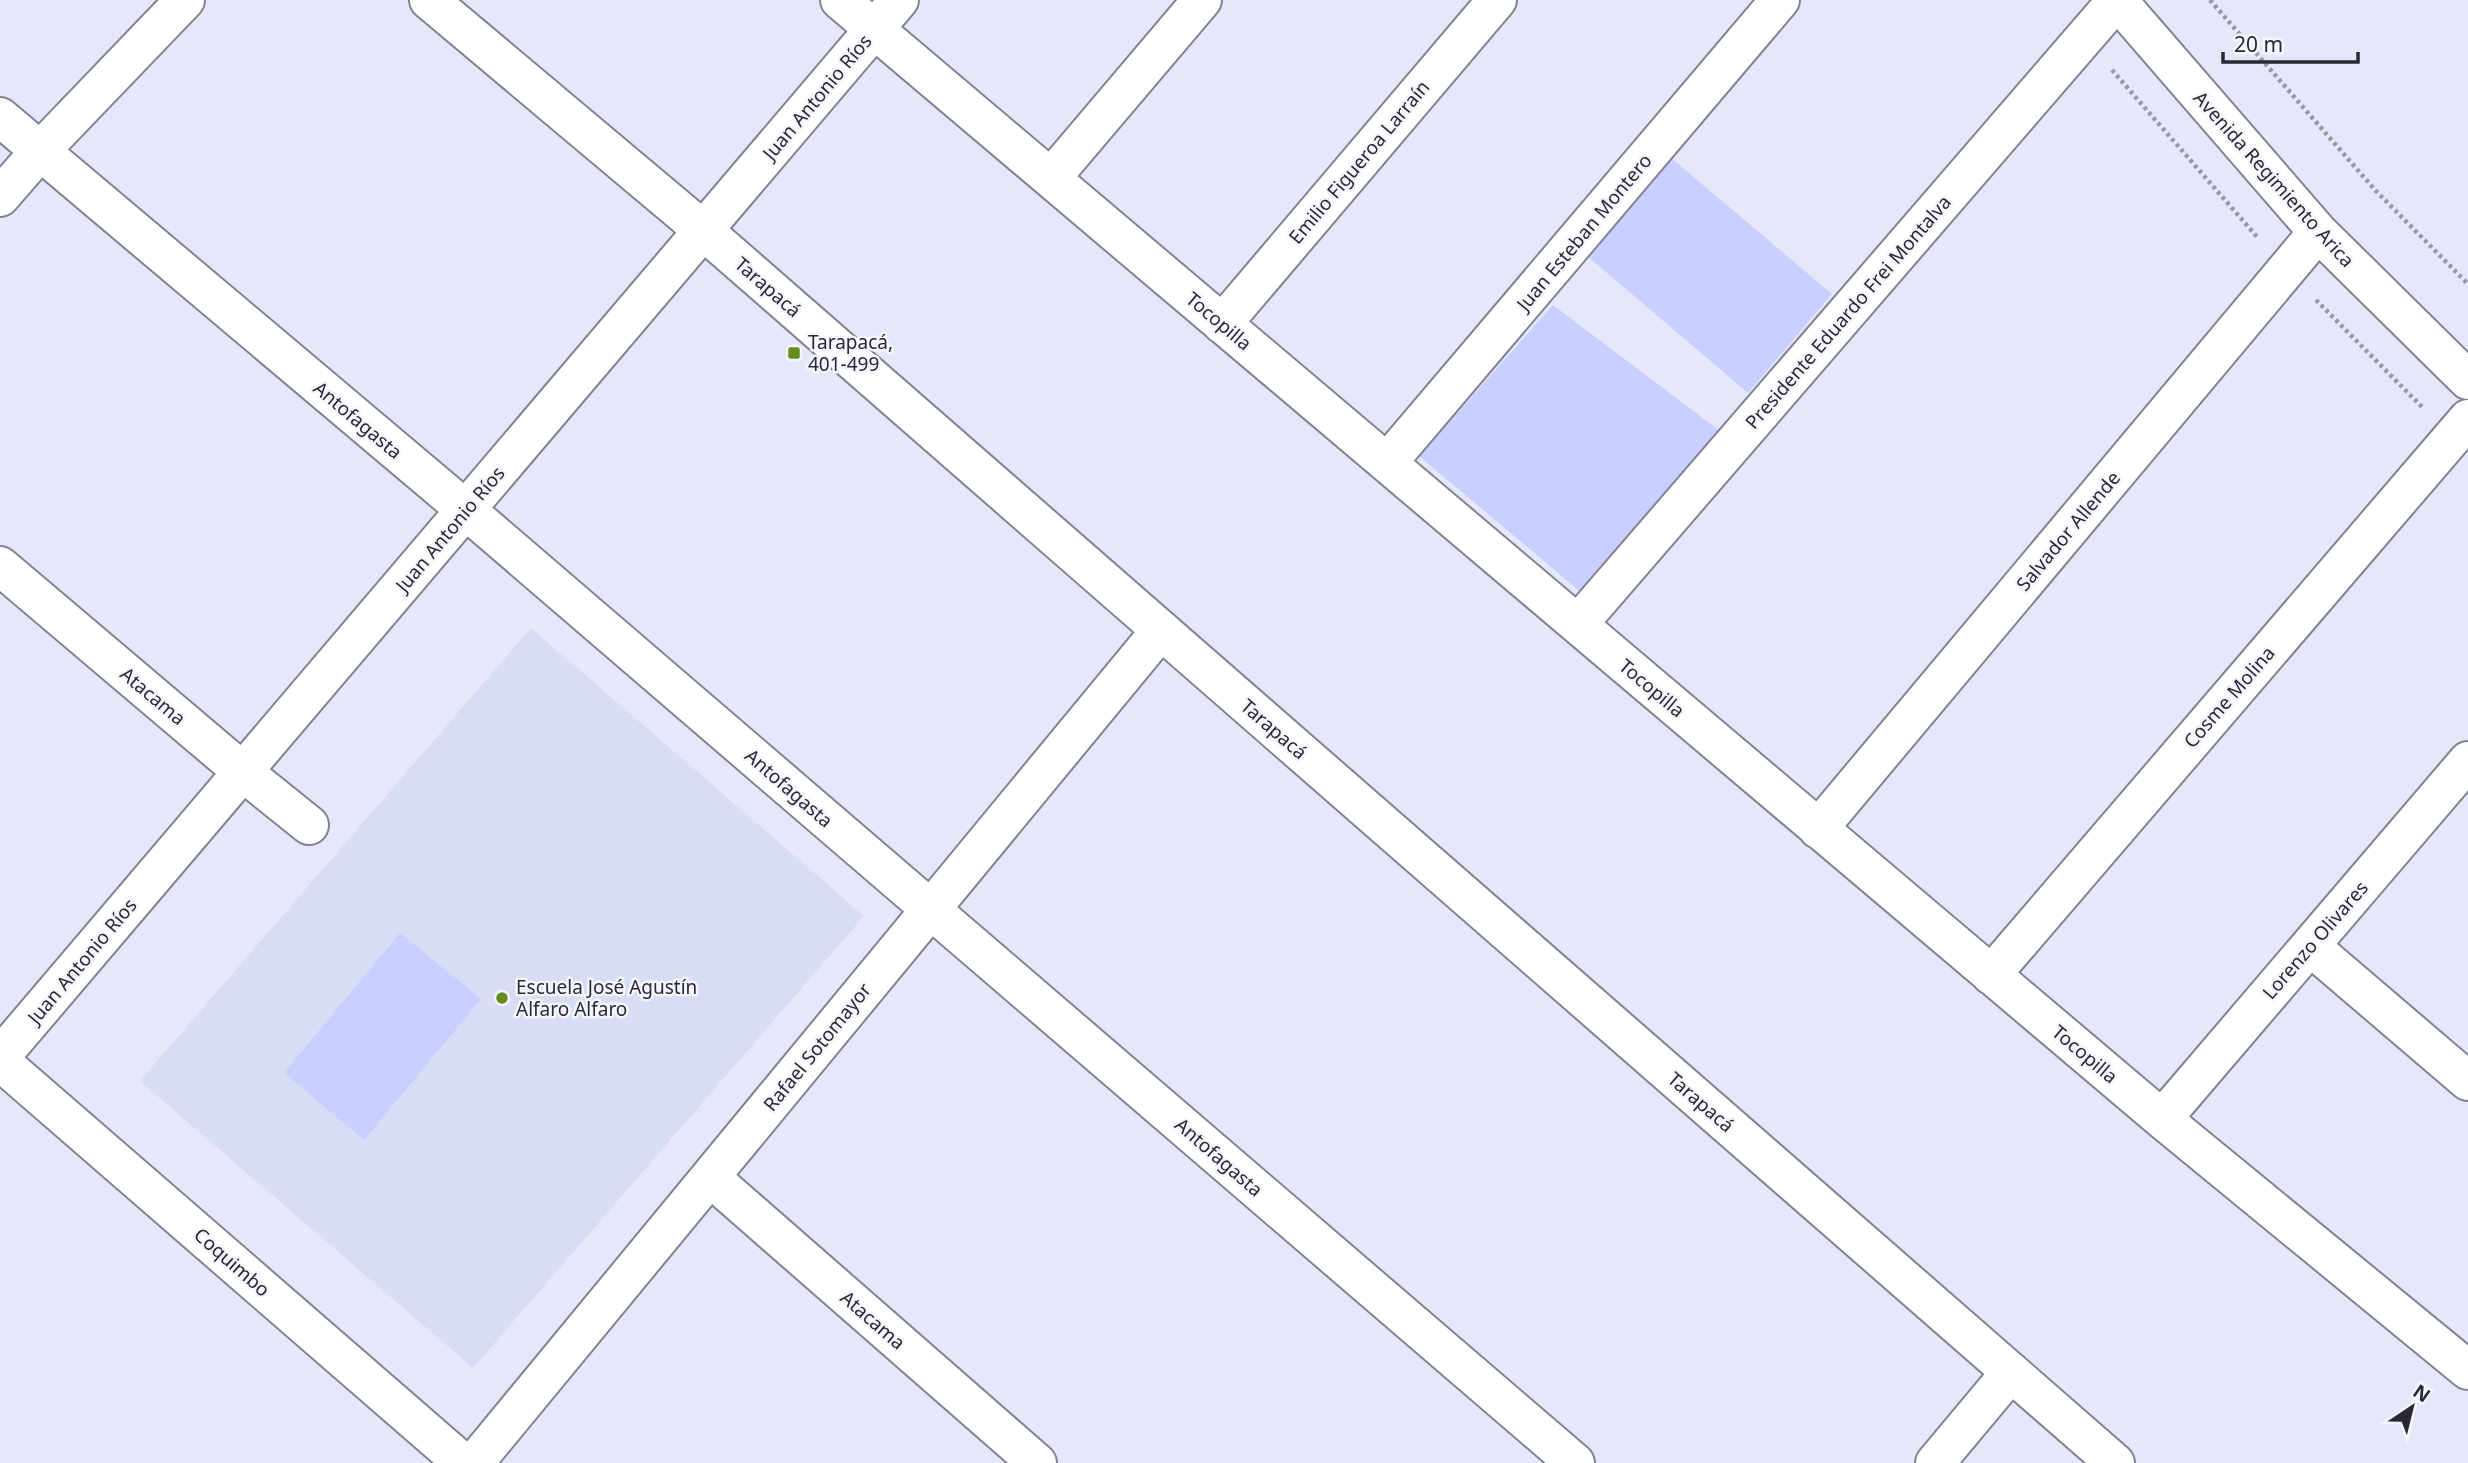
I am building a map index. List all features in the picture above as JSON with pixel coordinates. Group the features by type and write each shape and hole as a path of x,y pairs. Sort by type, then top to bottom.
{"street":[{"path":"0,197 40,151 185,0"},
{"name":"Tarapacá","path":"429,0 704,231 2115,1463"},
{"name":"Tocopilla","path":"840,0 2162,1119 2468,1370"},
{"name":"Juan Antonio Ríos","path":"0,1059 899,0"},
{"path":"1051,178 1202,0"},
{"name":"Emilio Figueroa Larraín","path":"1222,324 1497,0"},
{"name":"Juan Esteban Montero","path":"1387,463 1780,0"},
{"name":"Avenida Regimiento Arica","path":"2117,0 2318,232 2468,380"},
{"name":"Presidente Eduardo Frei Montalva","path":"1578,624 2117,0"},
{"name":"Antofagasta","path":"0,117 466,510 1575,1463"},
{"name":"Salvador Allende","path":"1818,829 2318,232"},
{"name":"Cosme Molina","path":"1991,975 2468,419"},
{"name":"Atacama","path":"0,566 309,825"},
{"name":"Rafael Sotomayor","path":"474,1463 1161,630"},
{"name":"Lorenzo Olivares","path":"2162,1119 2466,768"},
{"path":"2310,946 2468,1081"},
{"name":"Coquimbo","path":"0,1059 463,1463"},
{"name":"Atacama","path":"710,1177 1037,1463"},
{"path":"1935,1463 2011,1372"}],"path":[{"path":"2210,0 2375,190 2468,285"}],"shaded area":[{"path":"1670,157 1832,294 1748,393 1586,255"},
{"path":"1553,305 1720,431 1583,594 1419,456"},
{"name":"Escuela José Agustín Alfaro Alfaro","path":"531,628 864,916 473,1368 140,1081"},
{"path":"400,933 481,999 364,1140 284,1073"}],"place":[{"name":"Tarapacá, 401-499","path":"794,353"},
{"name":"Escuela José Agustín Alfaro Alfaro","path":"502,998"}]}
